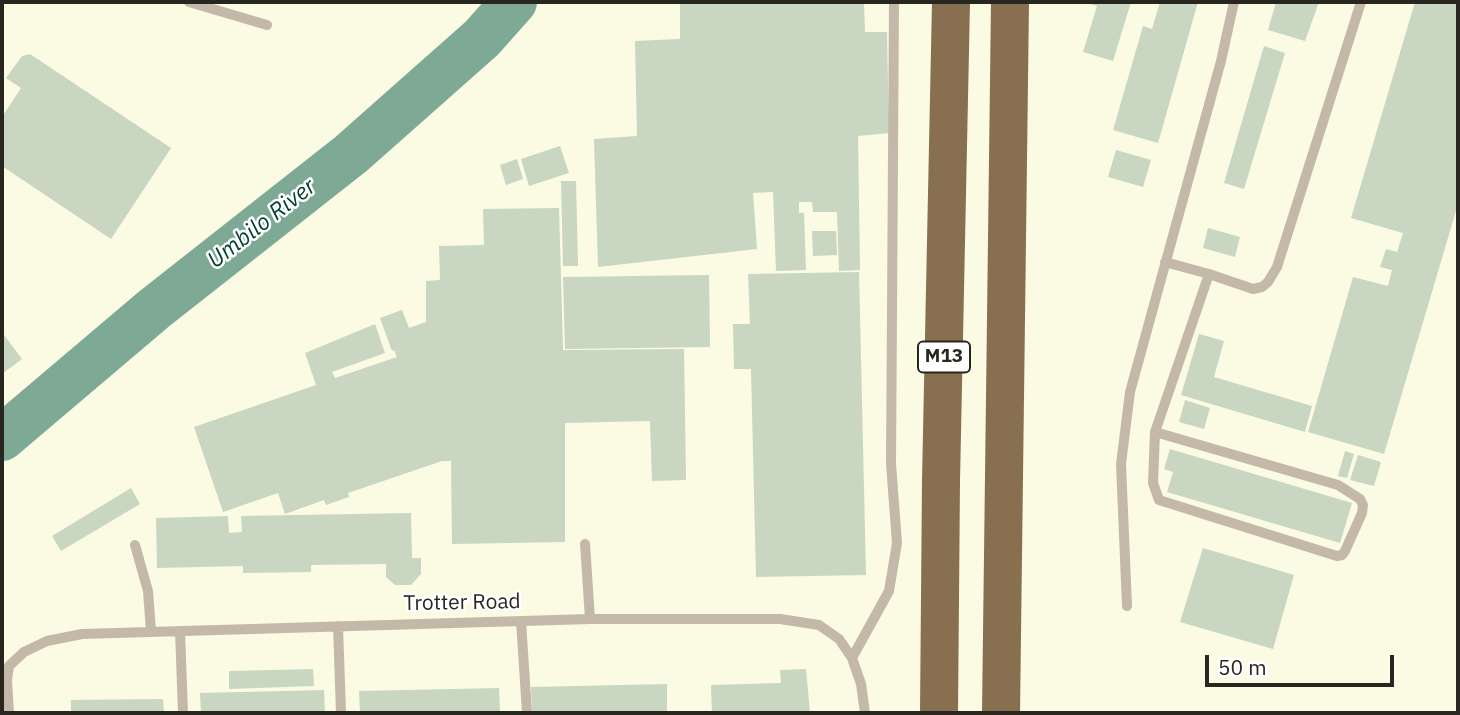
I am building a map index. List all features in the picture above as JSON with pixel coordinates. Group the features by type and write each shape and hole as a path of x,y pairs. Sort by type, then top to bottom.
{"highway":[{"name":"M13","path":"939,713 951,2"},
{"path":"1001,713 1010,2"}],"lane":[{"path":"189,2 267,24"},
{"path":"852,658 890,591 898,543 891,464 894,2"},
{"path":"1127,606 1121,464 1130,392 1214,86 1234,2"},
{"path":"1165,262 1253,289 1268,282 1277,267 1361,2"},
{"path":"1155,432 1338,485 1360,499 1363,505 1359,523 1345,551 1337,556 1159,500 1153,483 1155,432 1209,274"},
{"path":"585,544 590,619"},
{"path":"135,545 148,591 151,631"},
{"name":"Trotter Road","path":"9,713 9,666 24,652 47,640 82,634 590,619 780,619 819,625 839,639 852,658 861,684 864,713"},
{"path":"521,621 527,713"},
{"path":"338,626 341,713"},
{"path":"180,631 183,713"}],"building":[{"path":"680,2 864,2 865,32 887,32 889,133 858,136 860,270 839,271 837,212 813,212 812,202 799,202 799,213 804,213 806,270 776,271 773,192 753,193 757,249 598,267 594,139 637,136 635,41 680,39"},
{"path":"1084,2 1131,2 1113,61 1083,52 1097,6"},
{"path":"1160,2 1198,2 1158,143 1113,130 1143,26 1152,29"},
{"path":"1276,2 1319,2 1305,41 1268,30"},
{"path":"1415,2 1458,2 1458,204 1384,454 1308,432 1353,277 1388,286 1392,270 1380,267 1386,249 1397,252 1403,233 1351,218"},
{"path":"1264,46 1285,53 1244,189 1224,183"},
{"path":"30,54 171,148 111,239 2,166 2,117 21,88 6,78 22,56"},
{"path":"560,146 569,173 529,186 521,159"},
{"path":"1116,150 1151,160 1143,187 1108,177"},
{"path":"517,159 523,179 506,185 500,165"},
{"path":"561,181 576,181 578,266 563,266"},
{"path":"559,208 563,350 684,349 686,480 652,481 650,421 565,423 565,542 452,544 451,461 442,461 348,493 349,497 326,505 324,500 285,514 278,493 223,512 194,427 316,385 305,353 375,324 385,353 332,372 335,378 397,357 394,350 392,351 380,318 402,310 409,328 426,322 426,281 440,280 439,246 484,245 483,209"},
{"path":"1208,228 1240,237 1235,257 1203,248"},
{"path":"812,231 836,231 837,255 813,256"},
{"path":"859,272 866,575 756,577 751,369 734,369 733,324 750,324 748,274"},
{"path":"709,275 710,347 565,349 563,277"},
{"path":"1199,334 1224,341 1214,377 1312,406 1305,432 1181,395"},
{"path":"4,335 22,359 2,374 2,337"},
{"path":"1185,400 1210,408 1204,429 1179,422"},
{"path":"1170,449 1352,503 1340,543 1167,492 1173,472 1164,469"},
{"path":"1345,451 1354,454 1347,478 1338,476"},
{"path":"1358,455 1381,462 1374,486 1350,480"},
{"path":"131,488 140,504 61,551 52,536"},
{"path":"411,513 412,558 421,558 421,574 411,585 395,585 386,577 386,564 311,565 311,572 243,573 243,566 157,568 156,518 228,516 229,533 242,532 241,516"},
{"path":"1203,548 1294,575 1273,649 1180,622"},
{"path":"313,669 314,686 229,689 229,671"},
{"path":"806,669 810,713 712,713 711,685 781,683 780,670"},
{"path":"667,684 667,713 532,713 531,687"},
{"path":"499,688 500,713 360,713 359,691"},
{"path":"324,690 325,713 201,713 200,693"},
{"path":"163,699 164,713 71,713 71,700"}],"waterway":[{"name":"Umbilo River","path":"2,438 154,309 351,154 482,38 514,2"}]}
